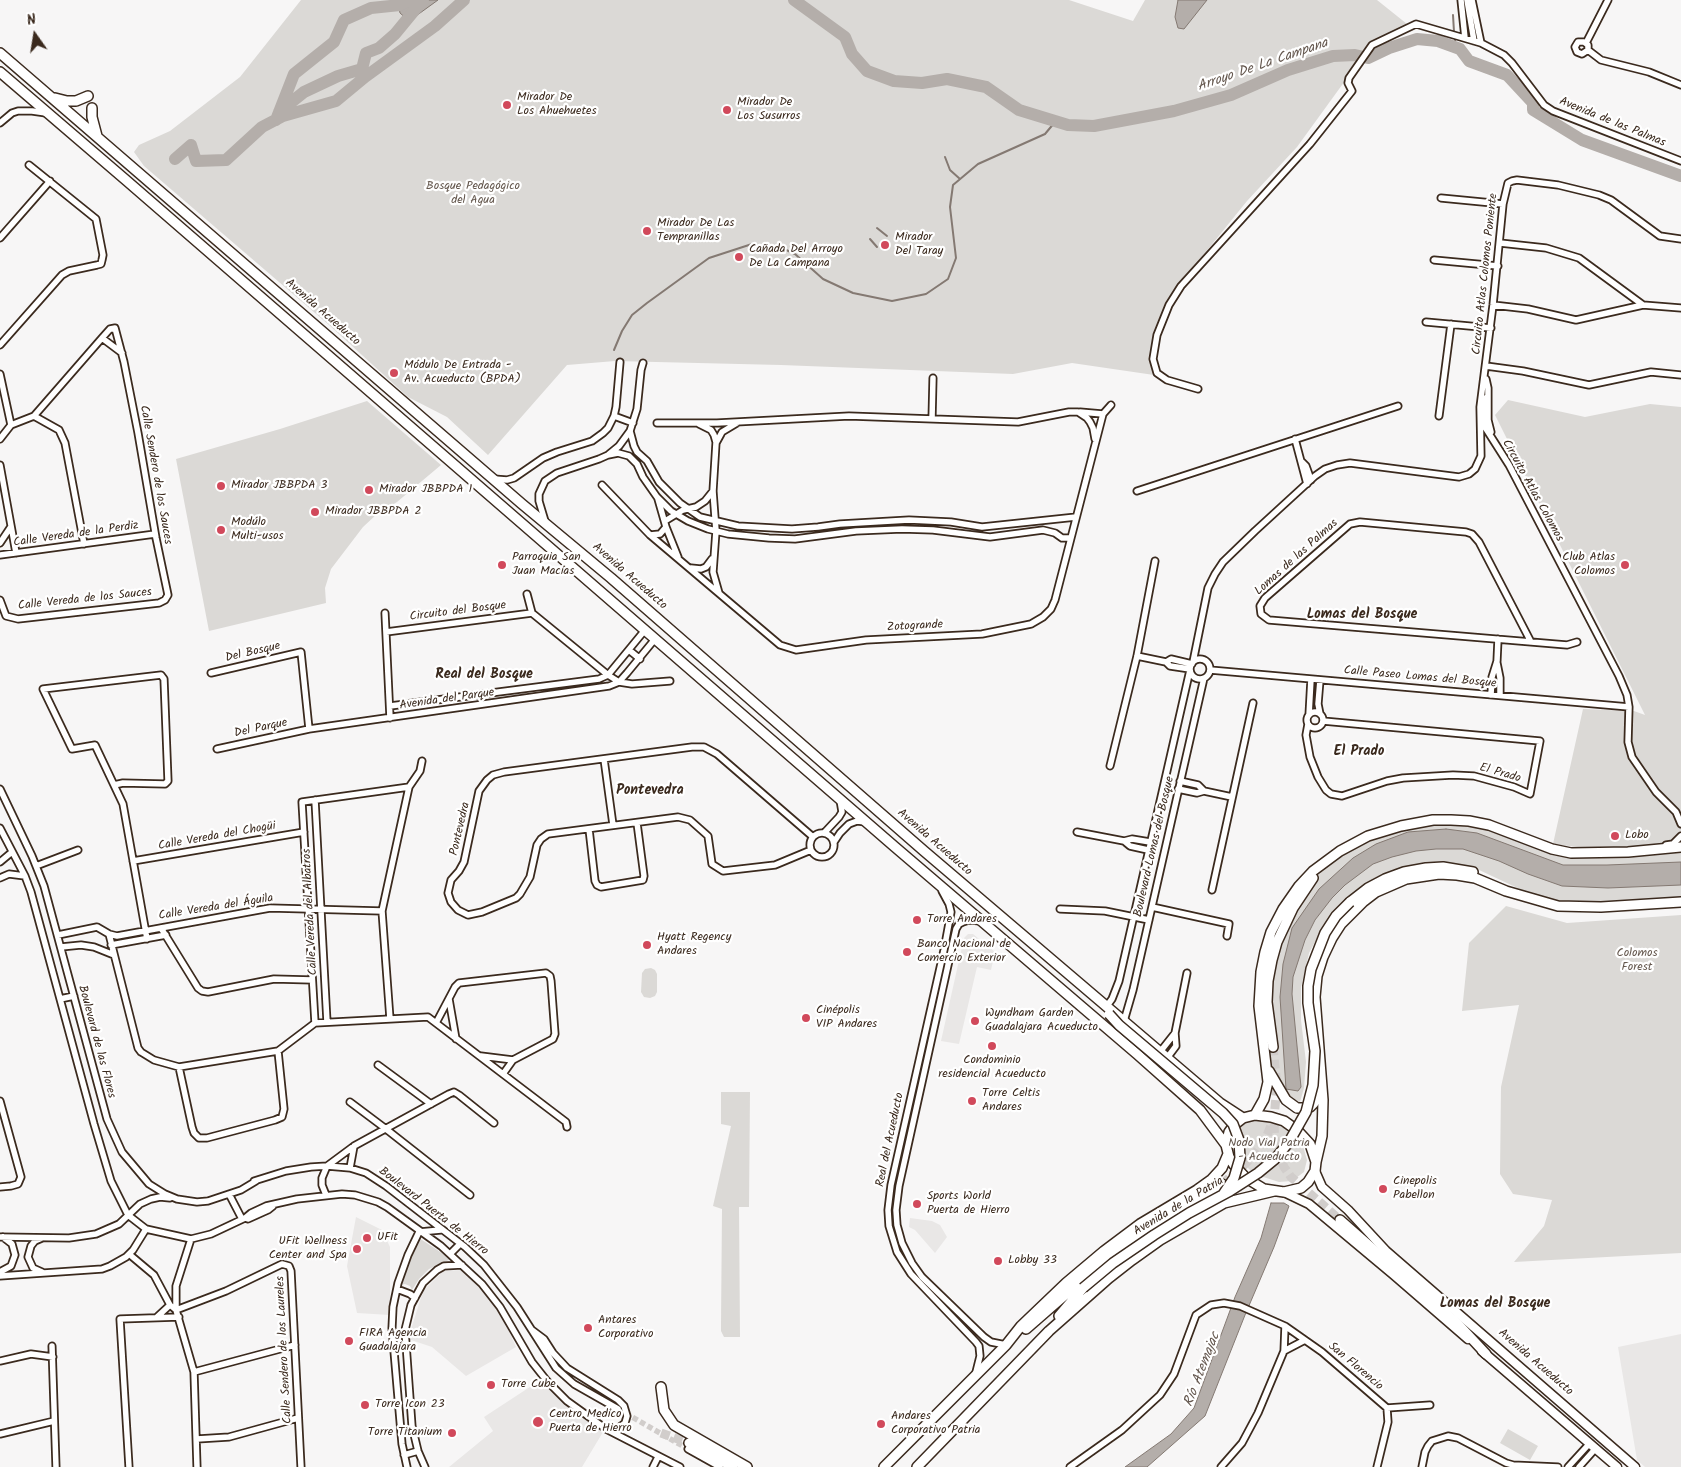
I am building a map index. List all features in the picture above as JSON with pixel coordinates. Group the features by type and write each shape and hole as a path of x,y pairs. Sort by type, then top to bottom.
{"main road":[{"name":"Avenida Acueducto","path":"0,53 618,584 1106,1008 1124,1021 1220,1103 1243,1118"},
{"path":"0,72 1200,1110 1227,1149 1234,1165 1246,1178 1264,1189 1284,1192 1301,1188 1308,1182 1315,1171 1316,1162 1310,1144 1298,1131 1278,1119 1255,1115 1243,1118 1229,1132 1227,1149"},
{"path":"50,96 67,101 76,101 88,96"},
{"path":"92,108 92,118 97,136"},
{"path":"327,354 338,343"},
{"path":"1255,1115 1267,1091 1268,1082 1259,1006 1261,972 1265,952 1283,909 1298,886 1326,860 1347,846 1368,836 1400,826 1433,820 1469,821 1489,825 1552,849 1570,853 1628,852 1681,847"},
{"path":"1273,1047 1267,1002 1268,981 1277,942 1293,908 1326,860"},
{"name":"Avenida de la Patria","path":"916,1467 1049,1331 1109,1278 1160,1240 1258,1174 1275,1159 1289,1142 1303,1120 1311,1096 1315,1074 1315,1051 1308,1003 1311,969 1325,933 1336,916 1350,902 1368,888 1385,879 1404,872 1444,867 1477,873 1508,886 1518,893"},
{"name":"Avenida de la Patria","path":"1316,1162 1323,1117 1323,1080 1315,997 1318,976 1323,957 1336,931 1352,912 1376,892 1406,879 1439,874 1475,878 1540,902 1576,908 1681,902"},
{"path":"1106,1008 1119,1025 1223,1113 1233,1124 1240,1146 1239,1165 1230,1184 1222,1200 1230,1200 1232,1193 1231,1184 1222,1178 1211,1180"},
{"path":"1266,1066 1286,1100 1297,1108 1306,1108 1310,1107 1316,1098 1320,1055"},
{"name":"Avenida de la Patria","path":"1006,1345 1014,1334 1048,1300 1092,1261 1140,1224 1211,1180 1222,1168 1227,1149"},
{"name":"Avenida Acueducto","path":"1315,1171 1322,1187 1348,1210 1386,1251 1635,1467"},
{"name":"Avenida de la Patria","path":"884,1467 1006,1345 1021,1334 1082,1279 1151,1228 1222,1184"},
{"name":"Avenida de la Patria","path":"1049,1331 1066,1307 1083,1288 1113,1263 1189,1213 1222,1200 1274,1191"},
{"name":"Avenida Acueducto","path":"1284,1192 1309,1204 1618,1467"},
{"path":"1340,1220 1458,1324 1486,1354"},
{"path":"661,1387 664,1410 674,1425 747,1467"},
{"path":"688,1446 733,1467"}],"street":[{"path":"1461,0 1462,38"},
{"path":"1467,0 1474,41"},
{"path":"1472,0 1481,43"},
{"path":"1608,0 1587,46 1601,60 1649,72 1681,85"},
{"name":"Avenida de las Palmas","path":"1198,388 1167,380 1157,372 1153,359 1154,351 1157,335 1169,305 1181,286 1310,144 1352,91 1348,82 1349,78 1372,45 1416,24 1481,43 1504,55 1544,105 1553,111 1681,161"},
{"path":"0,123 12,113 18,111 48,113"},
{"path":"0,344 62,274 101,264 103,255 96,219 29,165"},
{"name":"Circuito Atlas Colomos Poniente","path":"1486,366 1494,306 1503,204 1508,183 1517,180 1558,185 1599,195 1611,200 1660,236 1681,239"},
{"path":"0,238 50,181"},
{"path":"1441,198 1503,204"},
{"path":"1500,243 1546,248 1579,258 1643,305"},
{"path":"1434,260 1498,266"},
{"path":"1494,306 1528,309 1576,320 1643,305 1681,308"},
{"path":"1426,322 1491,328"},
{"path":"1440,416 1451,324"},
{"name":"Calle Sendero de los Sauces","path":"102,338 110,329 115,328 138,433 155,534 168,595 165,600"},
{"path":"0,438 11,425 34,416 102,338 122,353"},
{"path":"494,479 507,480 514,478 543,458 592,441 608,428 614,416 618,398 620,362"},
{"path":"546,523 539,501 539,494 545,481 557,473 608,455 619,446 630,431 637,410 643,363"},
{"path":"1486,366 1523,371 1589,385 1651,372 1681,376"},
{"path":"1486,366 1484,416 1509,465"},
{"path":"1480,420 1480,406 1486,366"},
{"path":"0,374 11,425"},
{"path":"932,419 933,378"},
{"name":"Zotogrande","path":"602,485 650,535 780,645 796,650 866,640 982,634 1032,624 1052,609 1103,414 1111,405"},
{"path":"1137,490 1398,406"},
{"path":"657,423 741,422 849,416 1018,422 1069,412 1103,414"},
{"path":"1078,412 1090,422 1096,442"},
{"path":"34,416 59,430 65,443 84,544"},
{"path":"614,416 633,423"},
{"name":"Circuito Atlas Colomos","path":"1480,420 1509,465 1619,676 1627,695 1629,707 1628,742 1632,757 1656,792 1678,813 1681,824"},
{"name":"Boulevard Lomas del Bosque","path":"1106,1008 1112,999 1119,981 1208,588 1215,574 1223,562 1325,469 1350,463 1459,476 1469,474 1475,469 1481,456 1480,420"},
{"path":"716,443 722,432 741,422"},
{"path":"695,423 708,428 714,436 716,443 713,491 716,531 713,572 716,587 720,594"},
{"path":"630,431 634,446 647,461 664,487 680,503 700,517 738,526 806,529 840,524 909,520 951,522 982,527 1076,517"},
{"path":"1295,439 1302,462 1301,467 1309,482"},
{"path":"608,455 623,454 635,462 658,497 676,514 693,524 728,534 780,539 856,531 902,529 937,530 999,537 1043,530 1055,533 1062,538 1071,538"},
{"path":"635,462 641,455"},
{"path":"0,465 16,553"},
{"path":"650,535 660,534 666,524 676,514 705,502 713,491"},
{"path":"658,497 679,558"},
{"name":"Lomas de las Palmas","path":"1531,642 1479,542 1472,534 1466,532 1360,522 1350,524 1265,598 1260,606 1261,614 1268,620 1498,639 1531,642 1567,645 1577,642"},
{"path":"969,535 971,526"},
{"path":"0,543 10,528"},
{"name":"Calle Vereda de la Perdiz","path":"0,556 155,534"},
{"path":"690,568 701,569 711,562 713,557"},
{"path":"1110,766 1137,656 1155,560"},
{"path":"527,594 531,609 608,675 619,682 632,684 670,681"},
{"name":"Calle Vereda de los Sauces","path":"0,600 6,616 18,619 159,603 165,600"},
{"name":"Circuito del Bosque","path":"386,632 531,609"},
{"path":"385,613 390,718"},
{"path":"608,675 645,630"},
{"path":"619,682 655,639"},
{"path":"1498,639 1497,661 1500,678 1500,696"},
{"path":"628,650 640,658"},
{"name":"Del Bosque","path":"211,673 301,652 309,729"},
{"path":"1137,656 1166,662 1171,659 1191,666"},
{"path":"1199,659 1204,660 1209,665 1210,670 1204,678 1199,678 1194,676 1191,666 1199,659"},
{"path":"1491,695 1492,677 1497,661"},
{"name":"Calle Paseo Lomas del Bosque","path":"1210,670 1629,707"},
{"name":"Avenida del Parque","path":"390,706 598,679 608,675"},
{"path":"114,785 123,783 165,784 168,781 164,679 161,676 43,689 72,749 95,746 123,804 146,939"},
{"name":"Boulevard Lomas del Bosque","path":"1124,1021 1204,678"},
{"path":"1312,679 1307,720 1311,728 1317,728 1322,725 1323,721 1318,704 1320,680"},
{"name":"Avenida del Parque","path":"309,729 599,689 619,682"},
{"path":"1212,890 1253,703"},
{"path":"1309,715 1314,712 1320,714"},
{"name":"El Prado","path":"1308,724 1306,735 1310,757 1318,777 1326,790 1331,794 1342,796 1395,780 1445,775 1474,776 1514,787 1530,794 1540,741 1323,721"},
{"name":"Del Parque","path":"218,749 309,729"},
{"name":"Pontevedra","path":"811,850 775,865 723,871 712,864 708,836 690,820 678,818 589,828 553,833 541,839 537,845 527,884 516,898 482,912 468,915 458,910 451,902 448,894 449,884 462,866 480,791 487,780 498,773 504,772 704,747 717,754 813,837"},
{"path":"604,759 613,826"},
{"path":"390,1019 382,911 409,787 420,771 422,760"},
{"path":"1180,781 1198,785 1204,790 1232,797"},
{"path":"315,800 409,787"},
{"name":"Boulevard de las Flores","path":"0,788 44,886 104,1111 113,1135 127,1158 149,1184 165,1194 187,1201 208,1201 241,1190 256,1181"},
{"path":"1178,789 1197,793 1204,790"},
{"path":"839,798 842,812 840,817 825,832 820,832 813,837 810,843 811,850 818,856 826,856 833,850 834,842 849,824 857,821 868,822"},
{"name":"Calle Vereda del Albatros","path":"315,1023 302,802 315,800 327,1022"},
{"path":"589,828 595,881 601,887 643,880 637,823"},
{"name":"Boulevard de las Flores","path":"0,828 25,876 31,892 111,1181 128,1215"},
{"name":"Calle Vereda del Chogüi","path":"133,862 304,832"},
{"path":"825,832 832,837 834,842"},
{"path":"1077,832 1124,840 1132,839 1150,842"},
{"path":"1628,852 1673,844 1681,836"},
{"path":"1124,840 1130,846 1148,850"},
{"path":"36,866 78,850"},
{"path":"0,862 12,852"},
{"path":"0,878 9,874 25,876"},
{"name":"Real del Acueducto","path":"937,883 950,904 951,912 891,1185 888,1210 889,1226 897,1252 911,1274 979,1346 980,1356 975,1376"},
{"path":"1152,907 1229,924 1227,936"},
{"name":"Calle Vereda del Águila","path":"58,935 97,927 117,936 270,908 382,911"},
{"path":"1060,909 1105,911 1149,920"},
{"name":"Real del Acueducto","path":"982,922 969,920 958,924 956,929 899,1186 896,1210 897,1225 902,1243 912,1263 922,1277 984,1337 991,1342 1006,1345"},
{"path":"161,928 198,988 202,991 208,992 274,979 312,980"},
{"path":"109,934 139,1051 154,1060 179,1067 278,1051 315,1023 428,1017 566,1122 567,1127"},
{"name":"Calle Vereda del Águila","path":"111,945 166,935"},
{"path":"61,947 81,945 94,947 114,956"},
{"path":"436,1024 455,987 459,983 546,973 550,976 551,981 555,1034 553,1039 513,1060 503,1074"},
{"path":"1164,1055 1176,1046 1175,1033 1187,973"},
{"path":"60,999 74,996"},
{"path":"449,999 456,1039"},
{"path":"179,1067 194,1134 199,1138 207,1138 260,1125 282,1117 284,1109 278,1051"},
{"path":"479,1056 513,1060"},
{"path":"378,1065 431,1104"},
{"path":"326,1195 322,1178 327,1166 354,1146 454,1092 494,1123"},
{"path":"0,1101 20,1177 18,1184 0,1187"},
{"path":"350,1102 470,1194"},
{"path":"350,1168 354,1146"},
{"name":"Boulevard Puerta de Hierro","path":"256,1181 286,1171 327,1166 350,1168 372,1177 484,1264 517,1307 551,1361 561,1373 574,1384 618,1409"},
{"path":"232,1192 243,1219"},
{"name":"Boulevard Puerta de Hierro","path":"128,1215 146,1229 191,1239 211,1234 266,1206 298,1199 326,1195 355,1195 378,1202 450,1254 482,1284 500,1307 532,1362 567,1401 606,1429 658,1457 668,1465 680,1467"},
{"path":"1,1237 69,1238 96,1234 119,1224 140,1204 150,1199 160,1197 177,1199"},
{"path":"0,1276 102,1269 118,1262 129,1254 136,1247 146,1229"},
{"path":"407,1467 402,1444 392,1328 393,1307 408,1255 420,1232 442,1230"},
{"path":"0,1272 11,1266 15,1255 12,1244 1,1237"},
{"path":"44,1273 38,1271 30,1263 28,1251 35,1241 46,1238"},
{"path":"191,1239 176,1286 176,1310 194,1372 197,1467"},
{"path":"450,1254 460,1244"},
{"path":"129,1254 154,1274 170,1305 176,1310"},
{"name":"Calle Sendero de los Laureles","path":"176,1310 226,1291 278,1265 284,1264 290,1268 301,1467"},
{"path":"425,1467 418,1451 412,1419 405,1340 409,1314 423,1283 438,1270 452,1265 463,1265"},
{"path":"397,1289 415,1298"},
{"name":"San Florencio","path":"1070,1467 1122,1430 1160,1394 1174,1374 1196,1315 1211,1305 1224,1303 1240,1306 1285,1326 1322,1352 1387,1408 1388,1422 1377,1467"},
{"path":"157,1317 170,1305"},
{"path":"129,1467 120,1319 179,1317"},
{"path":"1221,1467 1242,1443 1258,1413 1284,1351 1285,1326"},
{"path":"530,1329 544,1338 567,1368 618,1400 624,1406 627,1416 623,1426 617,1429 606,1429"},
{"path":"1284,1351 1305,1340"},
{"path":"194,1372 294,1345"},
{"path":"52,1346 56,1467"},
{"path":"0,1361 31,1354 53,1357"},
{"path":"1387,1408 1430,1405"},
{"path":"197,1439 229,1437 298,1418"},
{"path":"0,1434 54,1421"},
{"path":"1422,1467 1425,1452 1432,1441 1448,1436 1458,1438 1506,1463 1558,1467"},
{"path":"1568,1467 1593,1445"},
{"path":"1579,1467 1593,1445"},
{"path":"688,1446 720,1467"},
{"path":"404,1455 418,1451"},
{"path":"653,1467 658,1457"}],"shaded area":[{"path":"400,0 438,0 409,21 400,13 398,3"},
{"path":"1178,0 1207,0 1184,29 1178,28 1175,17"},
{"path":"1446,829 1477,833 1563,865 1681,862 1681,885 1608,888 1562,886 1463,849 1416,851 1373,864 1345,885 1332,898 1315,920 1305,940 1293,977 1292,994 1301,1087 1298,1091 1286,1089 1280,997 1283,964 1292,928 1319,889 1353,858 1376,844 1408,832"},
{"path":"968,934 973,934 995,952 991,970 977,967 959,1044 941,1041 964,938"},
{"path":"1271,1203 1284,1203 1289,1206 1205,1416 1147,1467 1125,1467 1171,1434 1194,1408 1235,1297 1261,1238"},
{"path":"356,1217 382,1230 390,1247 390,1315 357,1313 347,1266"},
{"path":"910,1218 932,1221 940,1225 947,1237 935,1253 915,1230 909,1227"},
{"path":"462,1270 499,1308 516,1347 466,1376 432,1347 408,1339 423,1291 443,1271"},
{"path":"1681,1334 1681,1467 1645,1467 1637,1460 1618,1347"},
{"name":"Centro Medico Puerta de Hierro","path":"539,1381 566,1405 603,1432 582,1467 449,1467 493,1431 484,1417"}],"green space":[{"name":"Bosque Pedagógico del Agua","path":"301,0 1069,0 1133,21 1145,0 1377,0 1407,24 1371,45 1297,147 1247,201 1167,300 1156,328 1151,355 1154,375 1072,363 1013,374 615,361 567,365 488,455 447,417 408,397 329,325 144,166 134,152 139,145 170,131 240,77"},
{"name":"Club Atlas Colomos","path":"1508,400 1585,417 1650,404 1681,407 1681,843 1594,849 1553,844 1583,709 1634,711 1645,715 1495,415"},
{"path":"367,401 441,465 397,502 377,514 363,527 331,569 325,588 326,603 209,631 176,459 280,429"},
{"path":"1426,823 1485,826 1558,854 1681,849 1681,898 1634,903 1576,904 1539,898 1477,869 1455,864 1432,863 1406,867 1379,876 1339,905 1323,927 1309,953 1301,987 1301,1020 1306,1062 1304,1088 1300,1102 1289,1097 1272,1069 1268,1047 1277,1045 1272,1017 1272,970 1278,949 1307,887 1327,861 1354,843"},
{"name":"Colomos Forest","path":"1506,906 1567,923 1681,915 1681,1253 1514,1262 1544,1226 1552,1200 1513,1194 1500,1174 1501,1087 1519,1005 1462,1011 1469,943"},
{"path":"651,968 657,974 657,992 655,996 650,998 644,997 641,992 642,973 645,969"},
{"path":"721,1092 750,1092 749,1207 739,1207 740,1337 724,1337 721,1331 722,1209 713,1206 731,1126 721,1124"},
{"name":"Nodo Vial Patria - Acueducto","path":"1249,1121 1266,1121 1284,1128 1303,1146 1307,1160 1304,1172 1292,1181 1279,1182 1254,1174 1238,1158 1234,1142 1238,1129"},
{"path":"419,1238 451,1259 429,1269 412,1290 410,1286 400,1285 409,1258"},
{"path":"1508,1429 1538,1446 1530,1460 1500,1443"}],"waterway":[{"path":"276,120 294,74 334,42 344,20 371,8 400,5 410,0"},
{"path":"279,112 304,92 338,76 362,69 366,53 379,48 395,34 423,0"},
{"name":"Arroyo De La Campana","path":"175,159 191,145 196,161 226,160 262,127 283,116 336,101 365,77 435,26 464,0"},
{"name":"Arroyo De La Campana","path":"794,0 845,37 852,54 867,71 894,81 922,83 947,79 986,87 1019,110 1068,125 1094,126 1174,111 1231,95 1288,70 1333,56 1355,55 1368,58 1389,48 1417,39 1438,41 1460,49 1469,61 1507,75 1533,103 1533,110 1582,140 1681,176"},
{"path":"1453,15 1454,32"},
{"path":"1455,37 1455,48"},
{"path":"614,350 622,331 632,315 647,303 709,258 752,244 784,249 795,254 823,279 853,293 892,301 926,294 948,279 956,258 950,207 953,185 978,164 1045,134 1055,122"},
{"path":"945,157 950,170 960,179"},
{"path":"877,228 887,236"},
{"path":"870,239 877,247"}],"tunnel":[{"path":"1222,1184 1254,1155 1266,1138 1274,1118 1277,1086 1273,1047"},
{"path":"1274,1124 1275,1145 1284,1167 1291,1177 1340,1220"},
{"path":"618,1409 688,1449"},
{"path":"661,1433 689,1443"}],"place":[{"name":"Mirador De Los Ahuehuetes","path":"507,105"},
{"name":"Mirador De Los Susurros","path":"727,110"},
{"name":"Mirador De Las Tempranillas","path":"647,231"},
{"name":"Mirador Del Taray","path":"885,245"},
{"name":"Cañada Del Arroyo De La Campana","path":"739,257"},
{"name":"Módulo De Entrada - Av. Acueducto (BPDA)","path":"394,373"},
{"name":"Mirador JBBPDA 3","path":"221,486"},
{"name":"Mirador JBBPDA 1","path":"369,490"},
{"name":"Mirador JBBPDA 2","path":"315,512"},
{"name":"Modúlo Multi-usos","path":"221,530"},
{"name":"Parroquia San Juan Macías","path":"502,565"},
{"name":"Club Atlas Colomos","path":"1625,565"},
{"name":"Lobo","path":"1615,836"},
{"name":"Torre Andares","path":"917,920"},
{"name":"Hyatt Regency Andares","path":"647,945"},
{"name":"Banco Nacional de Comercio Exterior","path":"907,952"},
{"name":"Cinépolis VIP Andares","path":"806,1018"},
{"name":"Wyndham Garden Guadalajara Acueducto","path":"975,1021"},
{"name":"Condominio residencial Acueducto","path":"992,1046"},
{"name":"Torre Celtis Andares","path":"972,1101"},
{"name":"Cinepolis Pabellon","path":"1383,1189"},
{"name":"Sports World Puerta de Hierro","path":"917,1204"},
{"name":"UFit","path":"367,1238"},
{"name":"UFit Wellness Center and Spa","path":"357,1249"},
{"name":"Lobby 33","path":"998,1261"},
{"name":"Antares Corporativo","path":"588,1328"},
{"name":"FIRA Agencia Guadalajara","path":"349,1341"},
{"name":"Torre Cube","path":"491,1385"},
{"name":"Torre Icon 23","path":"365,1405"},
{"name":"Centro Medico Puerta de Hierro","path":"538,1422"},
{"name":"Andares Corporativo Patria","path":"881,1424"},
{"name":"Torre Titanium","path":"452,1433"}],"district":[{"name":"Lomas del Bosque","path":"1362,616"},
{"name":"Real del Bosque","path":"484,676"},
{"name":"El Prado","path":"1359,753"},
{"name":"Pontevedra","path":"650,792"},
{"name":"Lomas del Bosque","path":"1495,1305"}],"water label":[{"name":"Río Atemajac","path":"1203,1370"}]}
